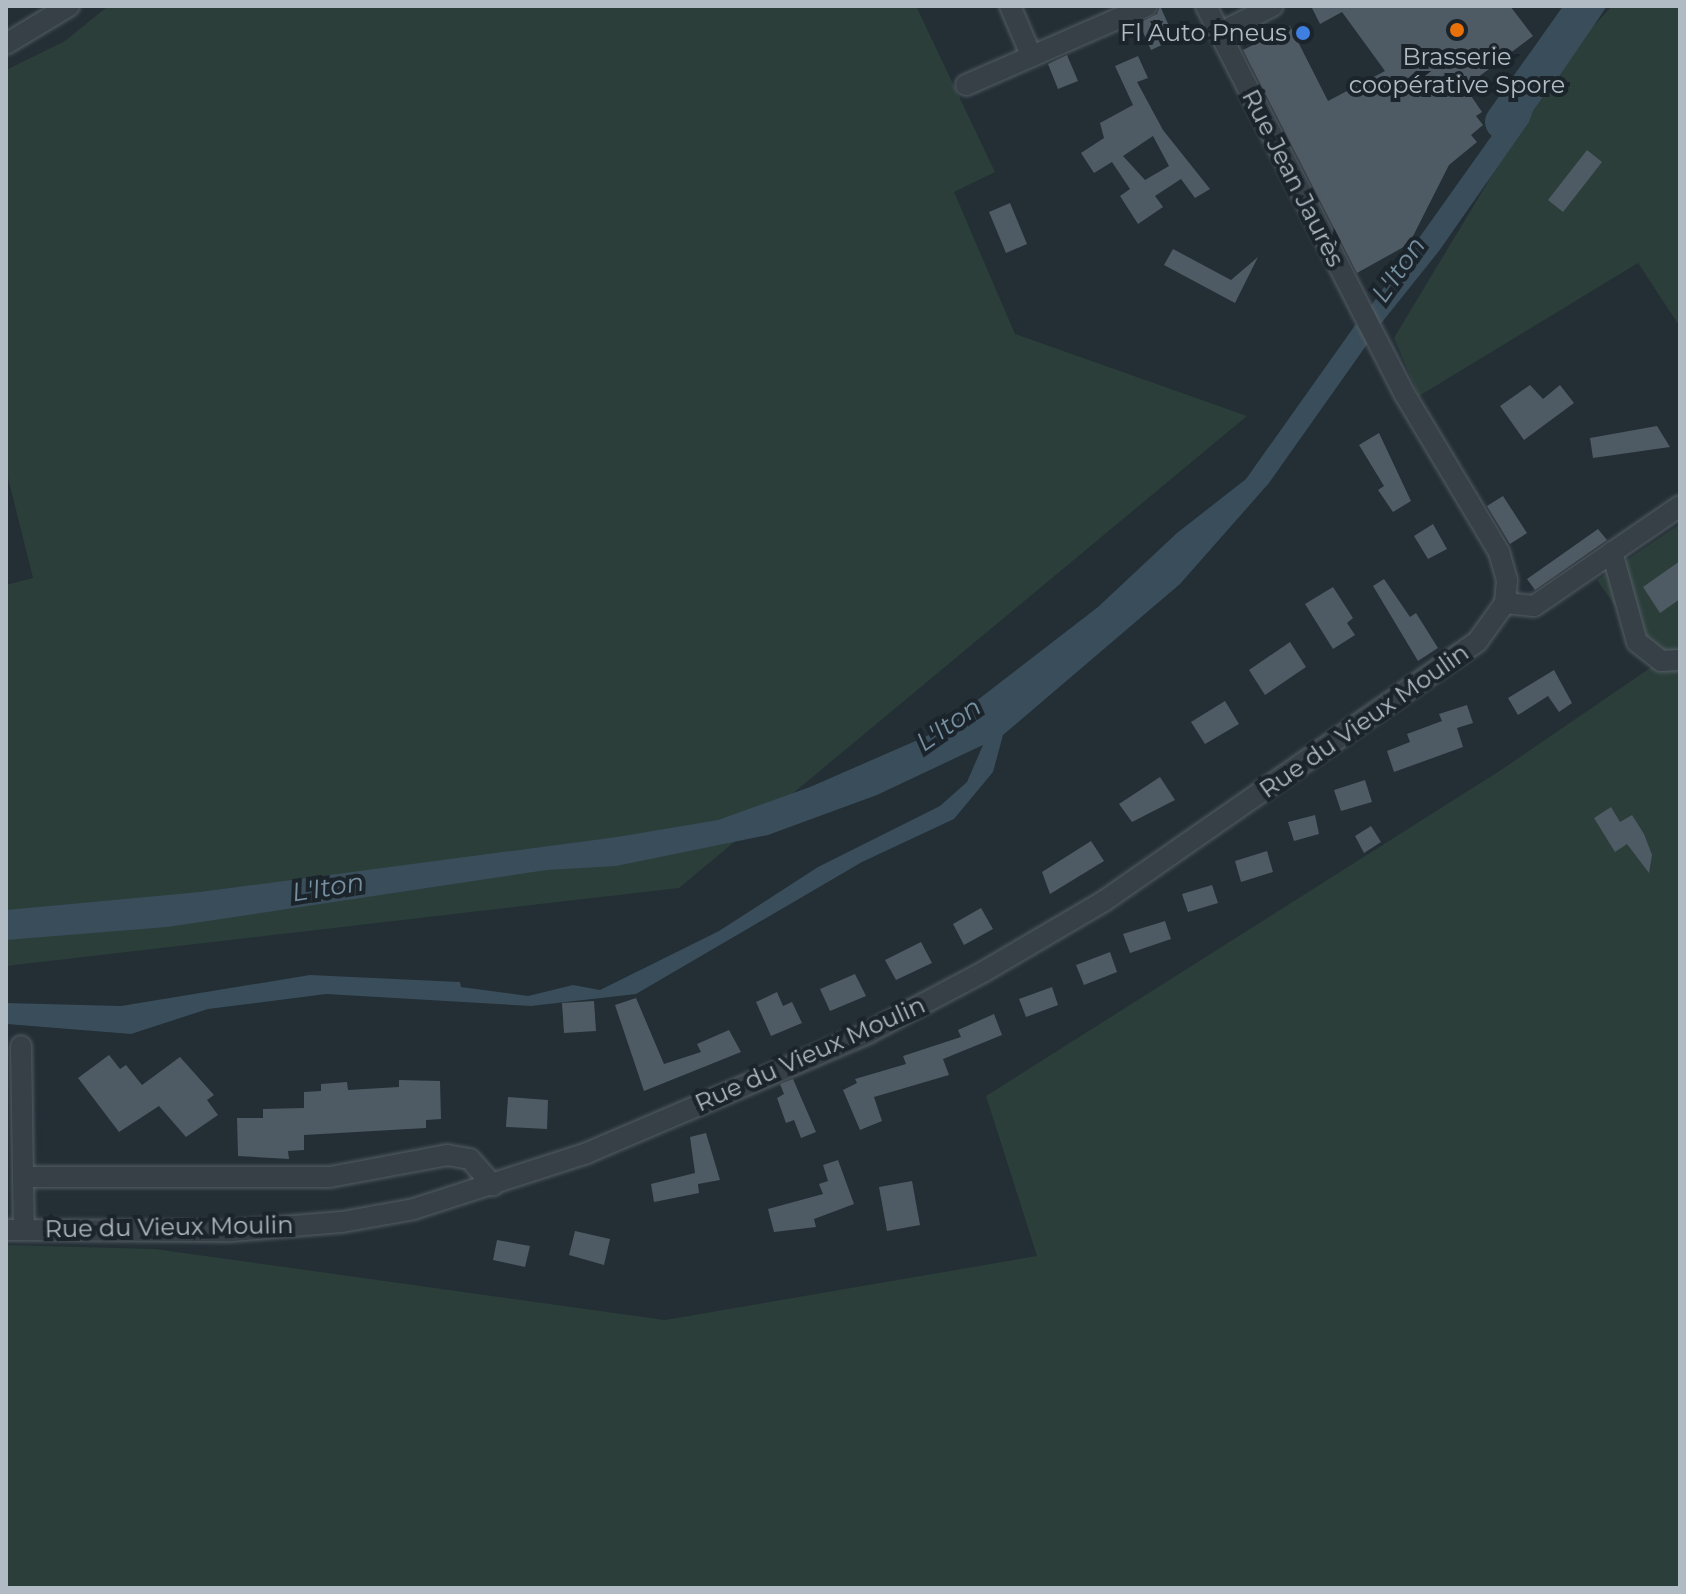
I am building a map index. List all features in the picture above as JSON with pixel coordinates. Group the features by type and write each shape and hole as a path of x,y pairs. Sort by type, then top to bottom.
{"street":[{"path":"6,44 69,6"},
{"path":"1010,6 1031,55"},
{"path":"966,85 1147,6"},
{"name":"Rue Jean Jaurès","path":"1206,6 1358,306 1499,552 1507,580 1505,603"},
{"path":"1220,33 1273,6"},
{"path":"1505,603 1534,606 1680,506"},
{"path":"1612,552 1637,642 1661,661 1680,660"},
{"name":"Rue du Vieux Moulin","path":"15,1230 232,1231 342,1222 414,1209 587,1153 868,1033 983,972 1104,901 1465,651 1496,623 1505,603"},
{"path":"15,1230 23,1177 21,1046"},
{"path":"23,1177 330,1177 447,1155 470,1159 493,1185"}],"green space":[{"path":"108,6 916,6 995,172 954,192 1015,334 1247,416 679,888 6,966 6,585 33,578 6,470 6,70 65,41"},
{"path":"1612,6 1680,6 1680,327 1638,263 1419,396 1394,338 1560,62"},
{"path":"1680,524 1680,1588 6,1588 6,1245 155,1249 665,1320 1037,1256 986,1096 1501,770 1656,664 1597,580"}],"water":[{"path":"1584,6 1607,6 1556,81 1528,106 1533,111 1529,122 1439,251 1375,331 1365,314"},
{"path":"1356,324 1368,343 1269,483 1180,584 1003,735 993,772 954,819 862,862 636,994 531,1006 326,994 208,1009 131,1034 7,1024 6,1030 6,1003 121,1006 310,975 460,982 461,987 528,996 573,985 600,990 719,931 818,867 940,806 967,782 983,745 877,795 768,835 616,866 547,870 167,927 6,940 6,910 200,892 617,837 718,820 810,787 936,732 1098,607 1177,533 1246,479"}],"building":[{"path":"1160,6 1175,39 1151,50 1139,23 1157,14"},
{"path":"1311,6 1510,6 1533,36 1465,87 1482,112 1476,116 1483,125 1471,135 1477,142 1449,165 1409,244 1357,273 1243,50 1290,26 1328,101 1385,71 1342,12 1320,24"},
{"path":"1067,55 1078,81 1058,89 1048,64"},
{"path":"1138,56 1148,78 1137,82 1163,130 1210,189 1195,198 1181,179 1155,196 1163,207 1138,224 1120,196 1130,189 1112,162 1094,173 1081,153 1104,138 1100,123 1133,105 1115,66","holes":["1153,136 1169,166 1145,180 1123,156"]},
{"path":"1587,150 1602,162 1563,212 1548,200"},
{"path":"1010,203 1027,244 1006,253 989,212"},
{"path":"1173,249 1231,280 1258,257 1235,303 1164,265"},
{"path":"1530,385 1543,399 1560,385 1574,403 1524,440 1500,406"},
{"path":"1657,426 1670,447 1593,458 1590,438"},
{"path":"1379,433 1411,501 1393,512 1378,490 1384,486 1359,445"},
{"path":"1503,496 1527,533 1510,544 1487,506"},
{"path":"1433,524 1447,549 1428,559 1414,536"},
{"path":"1598,529 1607,540 1535,590 1527,579"},
{"path":"1680,561 1680,599 1660,613 1643,587"},
{"path":"1384,579 1410,617 1416,613 1438,648 1418,661 1373,586"},
{"path":"1333,587 1353,618 1347,623 1355,635 1333,649 1305,604"},
{"path":"1290,642 1306,667 1265,695 1249,670"},
{"path":"1554,670 1572,703 1559,712 1548,696 1518,715 1508,698"},
{"path":"1225,701 1239,724 1205,744 1191,722"},
{"path":"1467,705 1473,723 1457,728 1463,747 1394,772 1387,751 1410,742 1407,734 1442,721 1439,714"},
{"path":"1160,777 1175,800 1132,822 1119,804"},
{"path":"1365,780 1372,802 1341,811 1334,790"},
{"path":"1611,807 1620,822 1632,815 1644,834 1652,855 1649,873 1627,844 1615,852 1594,818"},
{"path":"1315,815 1319,834 1294,841 1288,822"},
{"path":"1371,826 1381,842 1364,853 1355,836"},
{"path":"1091,841 1104,861 1050,894 1042,872"},
{"path":"1267,851 1273,872 1241,882 1235,861"},
{"path":"1212,885 1218,903 1188,912 1182,894"},
{"path":"981,908 993,929 964,945 953,924"},
{"path":"1165,921 1171,939 1130,953 1123,934"},
{"path":"921,942 932,963 896,980 885,960"},
{"path":"1110,952 1117,972 1084,985 1076,965"},
{"path":"855,974 866,996 830,1011 820,989"},
{"path":"1052,987 1058,1005 1026,1017 1019,999"},
{"path":"777,992 783,1006 792,1002 802,1023 771,1036 756,1002"},
{"path":"636,998 664,1064 701,1052 697,1044 729,1030 741,1052 644,1091 615,1005"},
{"path":"594,1001 596,1031 564,1033 562,1003"},
{"path":"994,1014 1002,1035 943,1059 949,1075 874,1097 882,1121 860,1130 843,1090 857,1083 855,1079 906,1064 903,1056 961,1037 958,1030"},
{"path":"109,1055 120,1069 126,1065 142,1085 180,1057 214,1095 207,1100 218,1115 186,1137 159,1106 119,1132 78,1078"},
{"path":"793,1079 816,1132 801,1138 794,1120 786,1123 777,1098 784,1094 780,1084"},
{"path":"399,1080 440,1081 441,1119 426,1120 426,1128 304,1135 304,1150 288,1151 289,1159 238,1156 237,1118 263,1118 263,1109 304,1108 304,1092 321,1091 321,1084 347,1082 348,1090 399,1087"},
{"path":"508,1097 548,1100 547,1129 506,1127"},
{"path":"706,1133 720,1180 698,1184 699,1193 654,1202 651,1184 695,1173 690,1137"},
{"path":"838,1160 854,1204 814,1219 816,1227 774,1232 768,1209 823,1194 819,1184 828,1181 823,1165"},
{"path":"912,1181 920,1225 887,1231 879,1187"},
{"path":"575,1231 610,1239 604,1265 569,1255"},
{"path":"497,1240 530,1246 525,1267 493,1260"}],"waterway":[{"name":"L'Iton","path":"1503,122 1585,6"}],"place":[{"name":"Brasserie coopérative Spore","path":"1457,30"},
{"name":"Fl Auto Pneus","path":"1303,33"}]}
